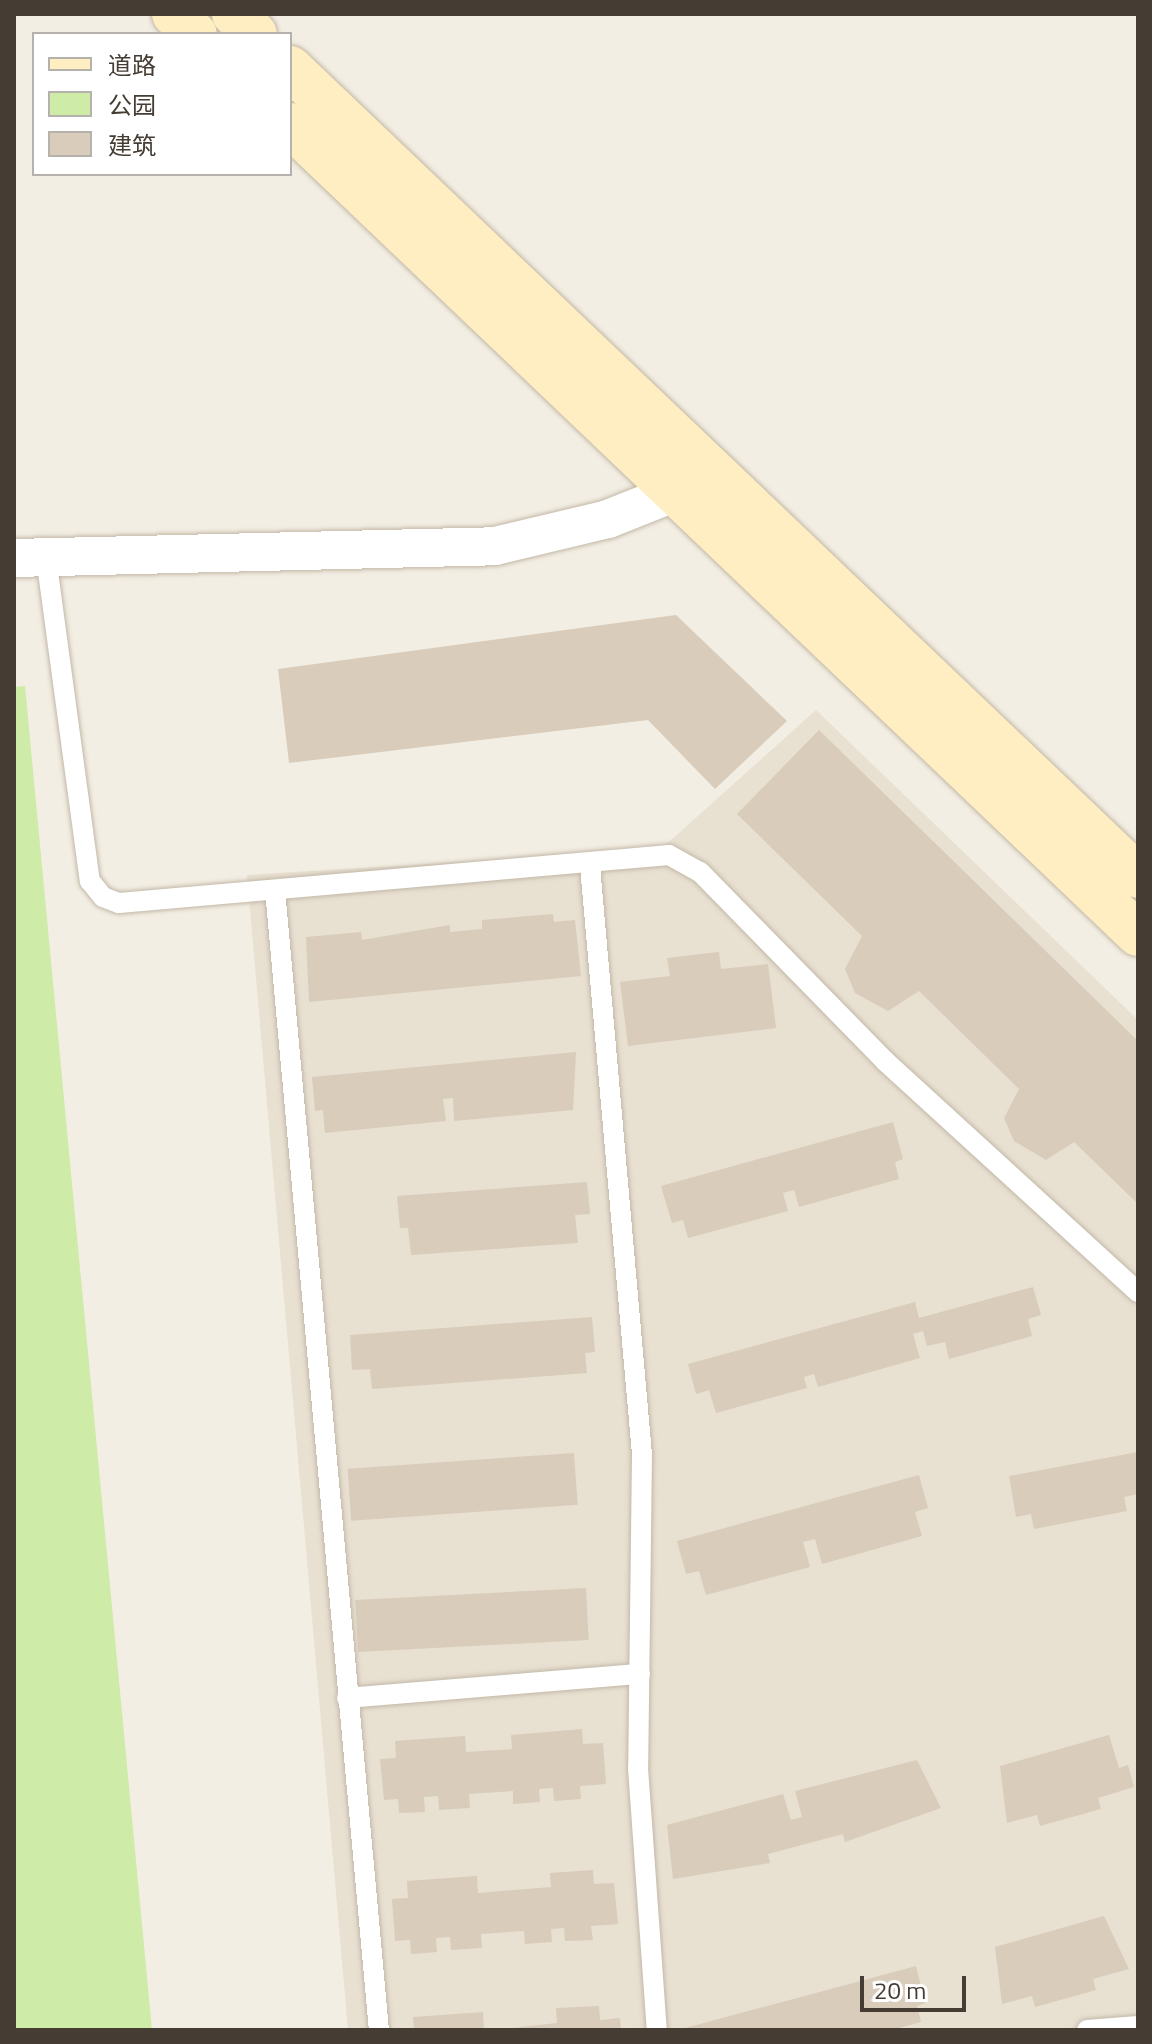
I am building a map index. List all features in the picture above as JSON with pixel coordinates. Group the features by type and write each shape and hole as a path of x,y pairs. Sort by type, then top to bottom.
{"street":[{"path":"174,14 193,32"},
{"path":"234,14 253,32"},
{"path":"292,70 1138,876"},
{"path":"292,127 1138,934"},
{"path":"30,558 495,546 608,519 676,492"}],"lane":[{"path":"30,558 90,881 119,903 590,866 669,855 700,872 885,1061 1138,1292"},
{"path":"590,866 642,1454 638,1768 657,2030"},
{"path":"275,890 379,2030"},
{"path":"347,1698 640,1674"},
{"path":"1087,2030 1138,2026"}],"shaded area":[{"path":"816,710 1138,1020 1138,2030 348,2030 247,875 660,850"}],"green space":[{"path":"25,686 152,2030 14,2030 14,687"}],"building":[{"path":"676,615 787,721 715,789 648,720 289,763 278,669"},
{"path":"819,730 1138,1041 1138,1204 1074,1142 1046,1160 1014,1141 1004,1118 1019,1089 919,991 888,1011 855,993 845,969 862,936 737,814"},
{"path":"553,914 554,922 575,920 581,976 309,1002 306,937 361,932 362,940 450,925 450,932 482,929 482,920"},
{"path":"719,952 721,969 768,964 776,1028 628,1046 620,982 670,976 667,958"},
{"path":"576,1052 573,1110 454,1121 453,1098 443,1099 446,1121 325,1133 323,1110 315,1111 312,1077"},
{"path":"893,1122 903,1159 895,1162 899,1179 799,1207 794,1190 783,1193 788,1211 688,1238 683,1220 672,1223 661,1186"},
{"path":"587,1182 590,1214 575,1215 578,1243 411,1255 408,1228 400,1228 397,1196"},
{"path":"1033,1287 1041,1315 1028,1319 1032,1336 949,1359 945,1342 927,1346 923,1331 913,1334 920,1358 818,1387 814,1374 804,1377 807,1388 716,1413 709,1390 696,1394 688,1364 915,1302 919,1318"},
{"path":"592,1317 595,1352 585,1353 587,1373 372,1389 370,1369 352,1370 350,1335"},
{"path":"1138,1452 1138,1494 1124,1497 1127,1511 1034,1529 1031,1514 1016,1517 1009,1476"},
{"path":"574,1453 578,1505 351,1521 348,1469"},
{"path":"919,1475 928,1508 915,1512 922,1536 822,1564 815,1539 803,1542 810,1567 706,1595 699,1571 686,1574 677,1541"},
{"path":"586,1588 589,1640 358,1652 355,1600"},
{"path":"582,1729 583,1744 603,1743 606,1784 580,1786 581,1799 554,1801 553,1788 539,1789 540,1802 513,1804 513,1791 469,1794 470,1808 439,1810 438,1796 424,1797 425,1812 399,1813 398,1799 384,1800 380,1759 396,1758 395,1741 465,1736 466,1752 512,1749 511,1735"},
{"path":"1109,1735 1119,1768 1128,1765 1134,1787 1098,1798 1101,1809 1040,1826 1037,1815 1007,1823 1000,1766"},
{"path":"917,1760 941,1808 845,1842 843,1834 768,1854 770,1863 673,1879 667,1825 783,1794 791,1820 802,1817 795,1791"},
{"path":"593,1870 594,1884 614,1883 618,1924 591,1926 593,1940 565,1941 564,1928 551,1929 552,1942 525,1944 524,1931 481,1934 482,1948 451,1950 450,1937 436,1938 437,1952 411,1954 410,1940 395,1941 392,1899 408,1898 407,1881 477,1876 478,1893 551,1887 550,1873"},
{"path":"1104,1916 1129,1969 1093,1979 1096,1990 1035,2007 1032,1996 1002,2004 995,1947"},
{"path":"916,1966 925,2003 917,2006 921,2022 892,2030 678,2030"},
{"path":"599,2006 600,2020 620,2018 621,2030 494,2030 557,2023 556,2008"},
{"path":"483,2012 484,2030 414,2030 413,2017"}]}
